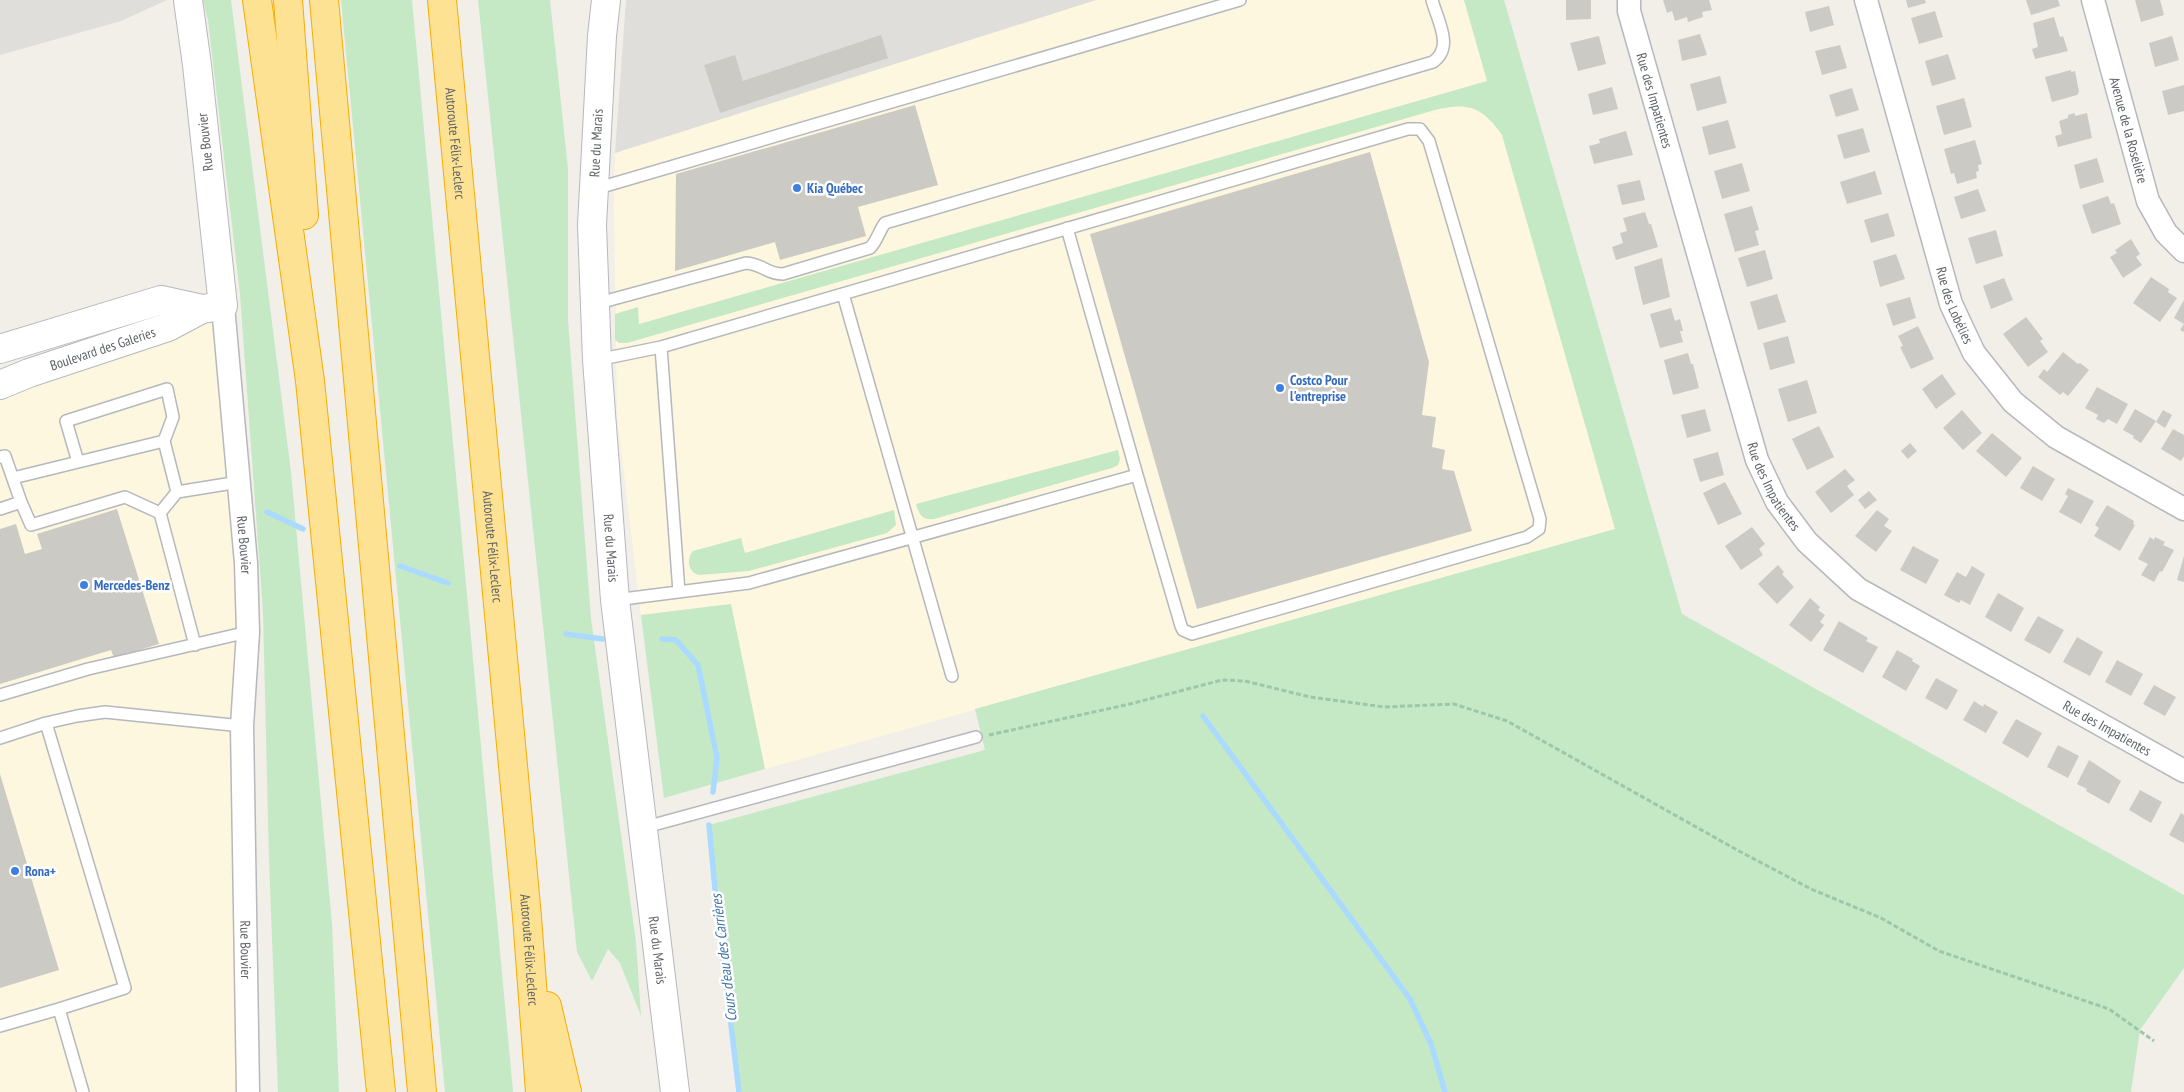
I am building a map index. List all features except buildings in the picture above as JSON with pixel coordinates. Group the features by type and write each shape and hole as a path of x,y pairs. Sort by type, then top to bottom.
{"highway":[{"path":"257,0 310,381 381,1092"},
{"path":"288,0 306,241 310,381"},
{"path":"324,0 422,1092"},
{"name":"Autoroute Félix-Leclerc","path":"442,0 527,917 540,1092"},
{"path":"527,917 567,1092"},
{"path":"368,1092 371,988"}],"street":[{"name":"Rue Bouvier","path":"188,0 198,75 213,308 239,482 246,563 248,632 242,726 248,1092"},
{"name":"Rue du Marais","path":"606,0 602,36 592,226 598,360 616,600 675,1092"},
{"name":"Rue des Impatientes","path":"1629,0 1629,11 1757,460 1777,502 1807,542 1858,589 2184,771"},
{"name":"Rue des Lobélies","path":"1866,0 1951,304 1974,353 2013,402 2056,438 2184,509"},
{"name":"Avenue de la Roselière","path":"2093,0 2148,201 2166,233 2184,251"},
{"name":"Boulevard des Galeries","path":"0,349 161,300 213,308"},
{"name":"Boulevard des Galeries","path":"0,385 29,373 168,327 213,308"}],"lane":[{"path":"593,189 1240,0"},
{"path":"595,304 746,263 757,264 771,274 783,274 870,248 885,223 1433,62 1440,57 1444,49 1444,41 1432,0"},
{"path":"598,360 661,347 1067,228 1408,129 1420,129 1429,141 1540,525 1534,534 1527,537 1192,634 1183,630 1067,228"},
{"path":"843,294 952,676"},
{"path":"661,347 679,592"},
{"path":"78,462 66,421 167,389 173,417 164,441 177,492"},
{"path":"13,478 164,441"},
{"path":"0,458 5,456 30,525 125,497 160,513"},
{"path":"616,600 749,583 1137,475"},
{"path":"160,513 177,492 239,482"},
{"path":"0,509 21,502"},
{"path":"160,513 195,645"},
{"path":"0,695 88,669 248,632"},
{"path":"0,738 46,723 106,712 242,726"},
{"path":"0,1026 125,988 46,723"},
{"path":"642,828 976,737"},
{"path":"59,1009 83,1092"}],"path":[{"path":"976,737 1130,704 1222,680 1245,681 1310,697 1384,707 1454,704 1507,721 1738,852 1811,889 1881,918 1939,951 2110,1010 2154,1041"}],"shaded area":[{"path":"0,0 167,0 121,21 0,55"},
{"path":"626,0 1096,0 615,153"},
{"path":"1096,0 1464,0 1615,529 765,769 731,604 641,615 617,415 615,153"},
{"path":"223,306 246,563 248,1092 0,1092 0,385"}],"green space":[{"path":"203,0 231,0 291,472 332,924 339,1092 278,1092 269,860 263,612 240,294 208,20"},
{"path":"341,0 412,0 513,1092 445,1092"},
{"path":"478,0 550,0 568,169 568,320 591,619 636,942 641,1016 620,963 608,949 592,981 577,952"},
{"path":"1464,0 1504,0 1682,614 2184,895 2184,968 2140,1030 2131,1092 739,1092 709,825 985,750 975,709 1615,529 1502,135 1488,118 1474,109 1466,107 1435,110 627,343 619,343 615,340 615,314 638,307 639,324 1487,81"},
{"path":"1118,450 1120,459 1118,465 1112,468 934,519 927,519 918,511 916,504"},
{"path":"894,510 896,525 887,533 749,571 699,575 692,571 689,565 689,559 693,551 741,538 745,553"},
{"path":"731,604 765,769 664,798 641,615"}],"waterway":[{"name":"Cours d'eau des Carrières","path":"267,512 303,529"},
{"name":"Cours d'eau des Carrières","path":"400,566 448,583"},
{"name":"Cours d'eau des Carrières","path":"566,634 603,639"},
{"name":"Cours d'eau des Carrières","path":"662,639 676,640 698,665 717,758 713,792"},
{"path":"1203,716 1410,999 1431,1044 1445,1092"},
{"name":"Cours d'eau des Carrières","path":"709,825 739,1092"}],"place":[{"name":"Kia Québec","path":"797,188"},
{"name":"Costco Pour l'entreprise","path":"1280,388"},
{"name":"Mercedes-Benz","path":"84,585"},
{"name":"Rona+","path":"15,871"}]}
